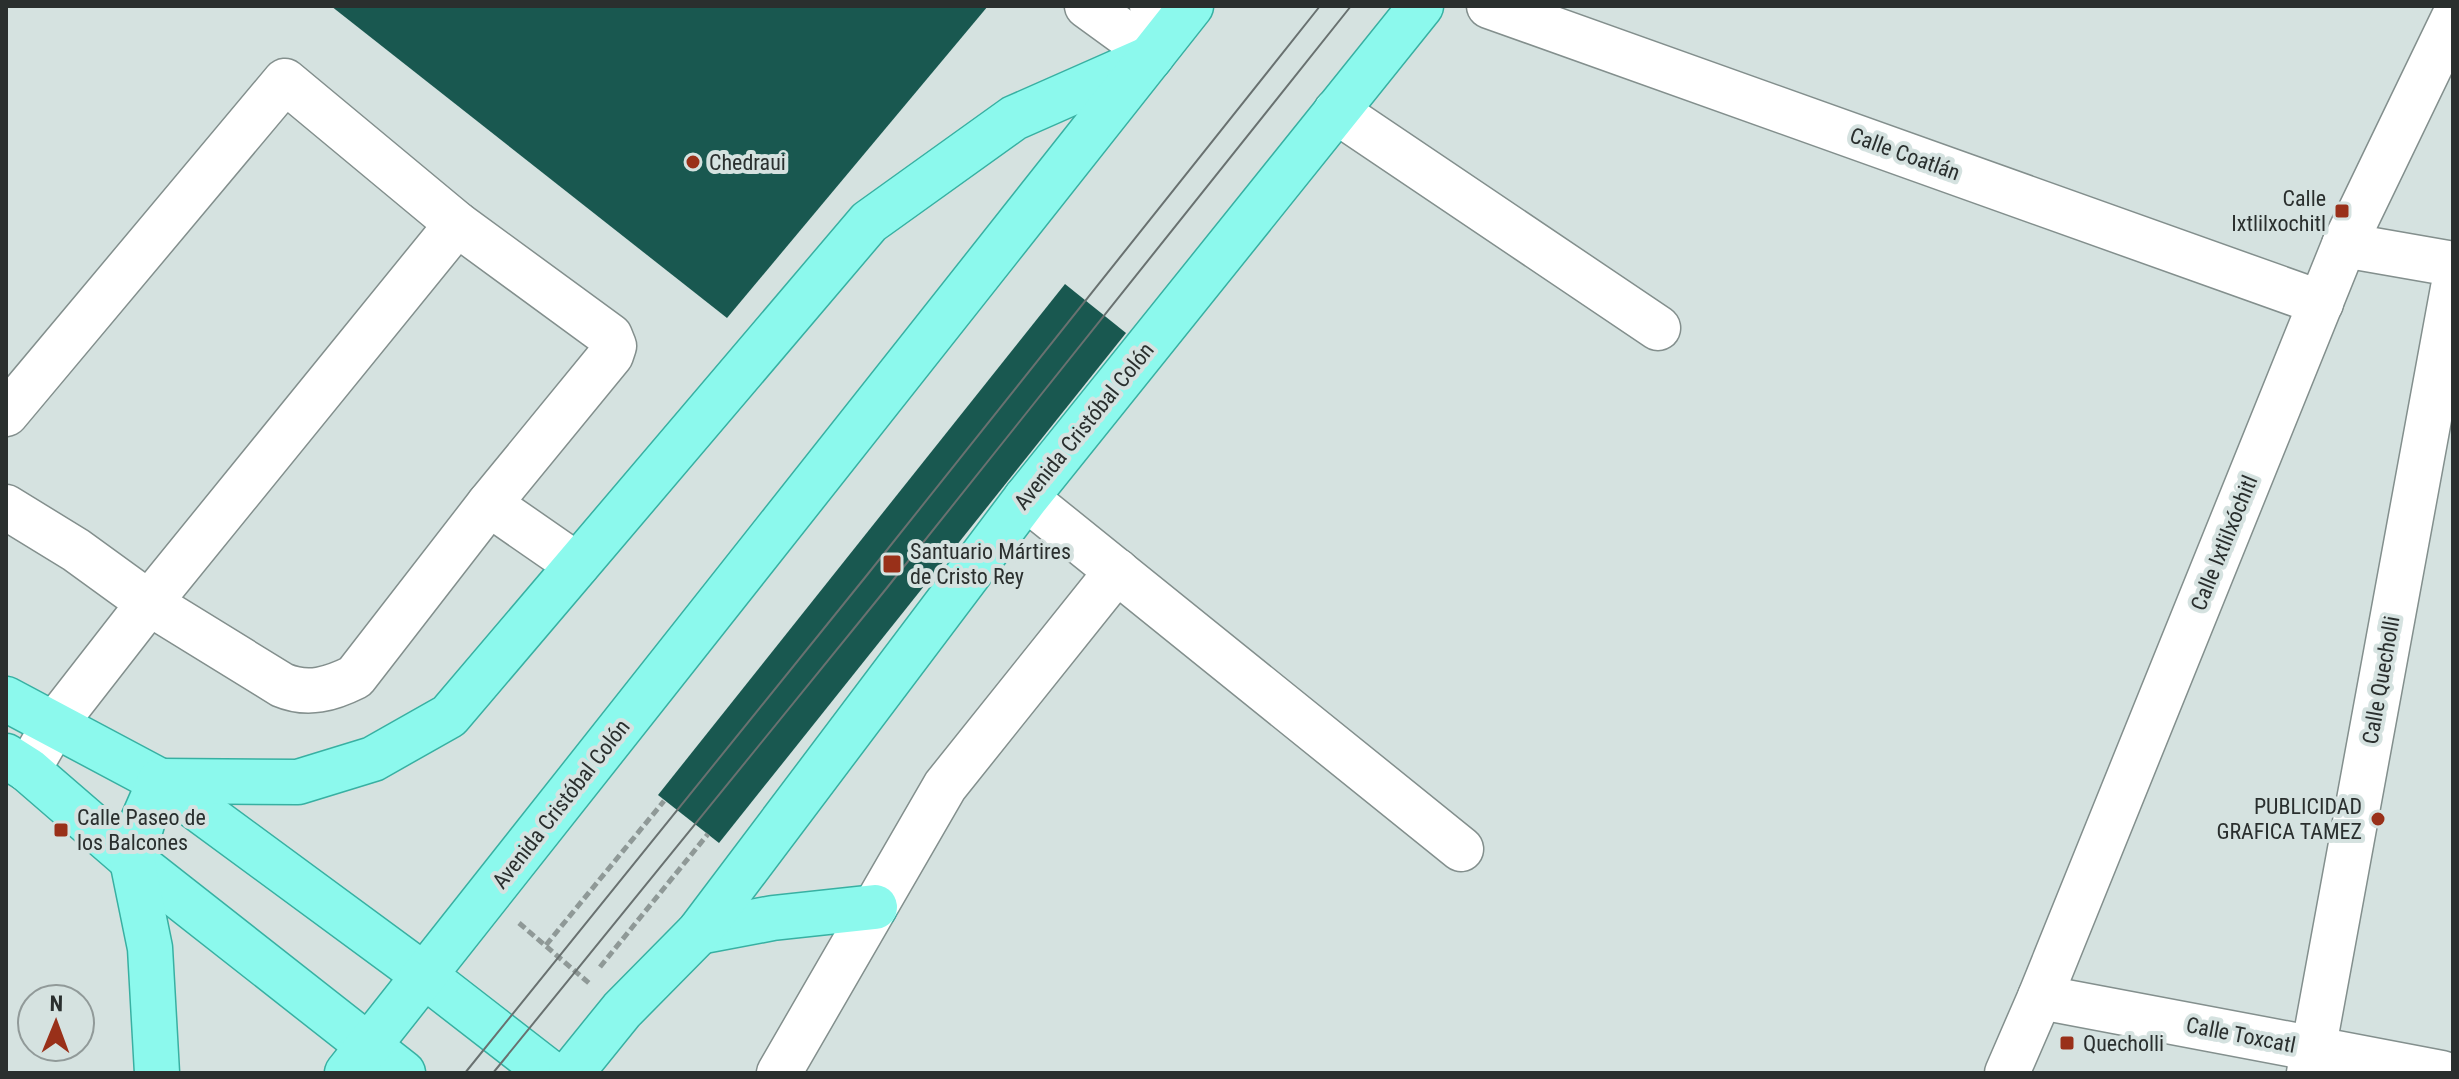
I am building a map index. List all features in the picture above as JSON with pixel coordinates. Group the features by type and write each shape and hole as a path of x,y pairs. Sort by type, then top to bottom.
{"main road":[{"name":"Avenida Cristóbal Colón","path":"357,1060 1154,40 1191,6"},
{"name":"Avenida Cristóbal Colón","path":"571,1073 622,1010 699,932 1026,498 1421,6"},
{"path":"160,781 298,782 373,759 449,716 869,222 1014,118 1154,40"},
{"path":"6,699 160,781 425,976 550,1073"},
{"path":"17,763 132,860 357,1060 403,1073"},
{"path":"157,1073 150,948 132,860 143,820 160,781"},
{"path":"699,932 773,918 875,907"}],"street":[{"path":"1087,6 1154,40"},
{"name":"Calle Coatlán","path":"1489,6 2321,303"},
{"name":"Calle Ixtlilxóchitl","path":"2007,1073 2344,245 2453,19"},
{"path":"6,414 285,81 457,224 610,336 614,346 611,355 489,504 355,677 326,689 296,691 282,685 149,603 76,550 6,507"},
{"path":"1336,111 1658,328"},
{"path":"17,763 54,725 149,603 457,224"},
{"path":"2344,245 2453,264"},
{"name":"Calle Quecholli","path":"2311,1061 2453,288"},
{"path":"1026,498 1461,849"},
{"path":"489,504 577,565"},
{"path":"779,1073 945,786 1117,571"},
{"name":"Calle Toxcatl","path":"2040,997 2311,1061 2442,1073"}],"path":[{"path":"546,945 664,801"},
{"path":"598,970 708,834"},
{"path":"486,898 622,1010"}],"building":[{"name":"Chedraui","path":"331,6 988,6 727,318"},
{"name":"Santuario Mártires de Cristo Rey","path":"1065,284 1126,333 719,843 658,795"}],"tram line":[{"path":"465,1073 1320,6"},
{"path":"493,1073 886,589 1351,6"}],"place":[{"name":"Chedraui","path":"693,162"},
{"name":"Calle Ixtlilxochitl","path":"2342,211"},
{"name":"Santuario Mártires de Cristo Rey","path":"892,564"},
{"name":"PUBLICIDAD GRAFICA TAMEZ","path":"2378,819"},
{"name":"Calle Paseo de los Balcones","path":"61,830"},
{"name":"Quecholli","path":"2067,1043"}]}
